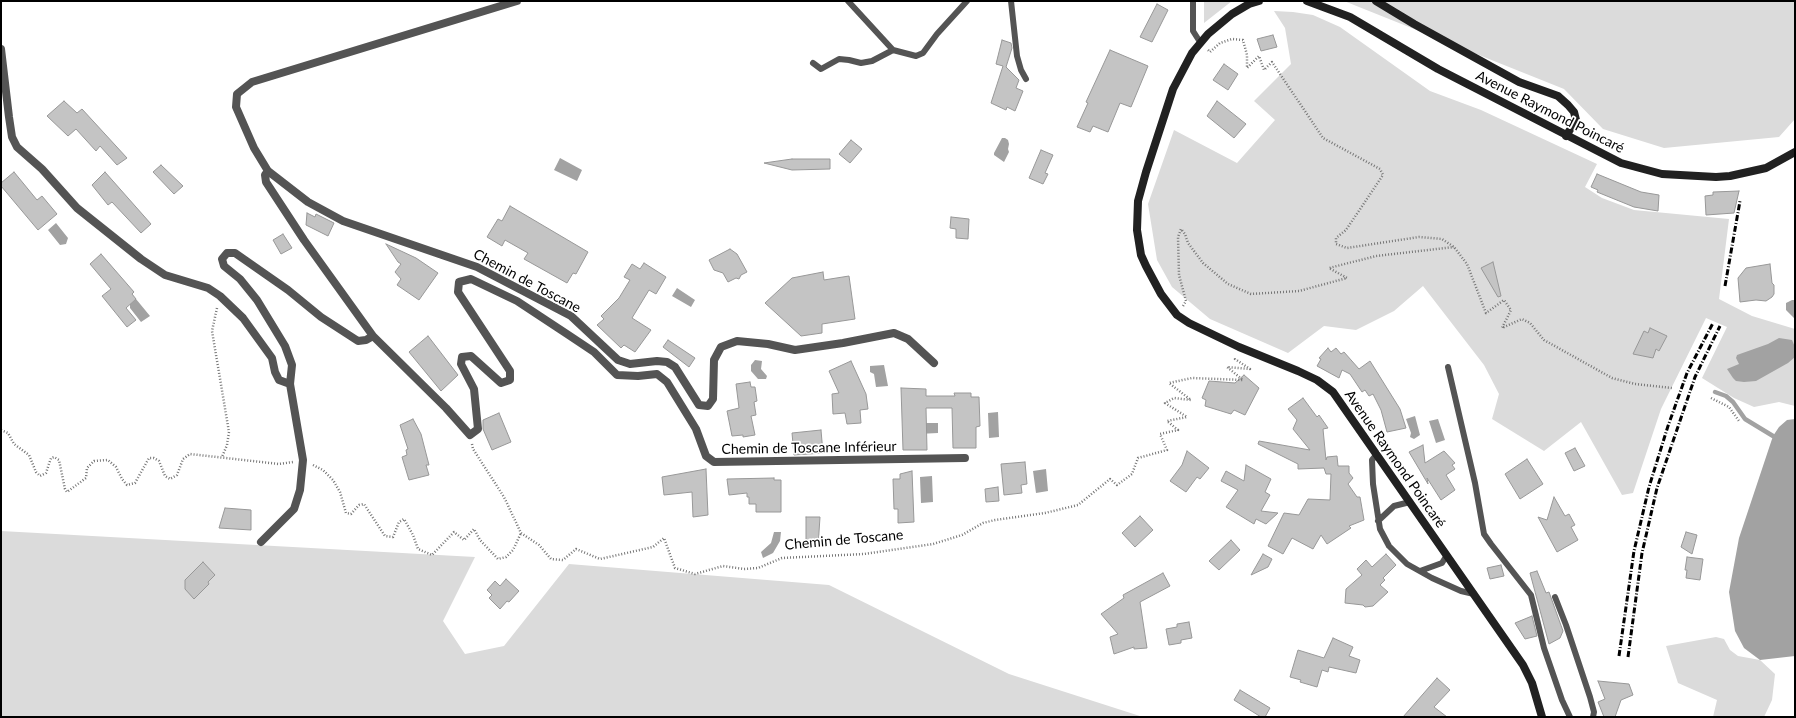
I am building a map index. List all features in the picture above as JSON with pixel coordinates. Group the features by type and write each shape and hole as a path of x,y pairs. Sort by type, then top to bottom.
{"main road":[{"name":"Avenue Raymond Poincaré","path":"1259,1 1249,4 1232,14 1200,42 1185,65 1174,89 1141,188 1137,216 1139,242 1146,266 1158,290 1177,315 1202,330 1298,371 1326,386 1338,399 1523,665 1532,683 1542,717"},
{"path":"1376,1 1414,24 1519,82 1558,96 1568,104 1574,112 1576,120 1566,136"},
{"name":"Avenue Raymond Poincaré","path":"1310,2 1350,17 1438,69 1621,163 1662,174 1684,177 1716,177 1766,168 1783,160 1795,152"}],"street":[{"path":"470,435 441,403 373,336 304,240 266,182 265,175 268,171 254,148 236,107 237,94 252,82 517,1"},
{"path":"1,49 8,117 12,137 17,147 42,169 77,208 142,259 165,275 208,288 220,296 243,318 272,358 275,372 279,380 290,384"},
{"name":"Chemin de Toscane","path":"268,171 308,202 343,221 477,267 571,316 618,360 630,364 657,361 667,362 675,367 699,405 708,406 713,399 714,360 721,347 737,341 768,344 795,350 843,343 894,333 908,339 934,363"},
{"path":"261,542 294,509 300,490 303,460 290,384 292,365 285,346 257,300 240,279 224,266 222,259 227,252 235,253 288,290 321,317 358,341 366,340 373,336"},
{"name":"Chemin de Toscane Inférieur","path":"470,435 478,429 474,389 461,364 462,357 471,356 501,383 510,380 510,371 458,292 459,282 471,279 517,301 594,352 617,374 638,376 657,374 667,382 696,429 706,456 714,462 965,458"}],"lane":[{"path":"848,1 893,50 916,56 923,53 937,34 967,1"},
{"path":"1010,1 1017,56 1021,70 1026,79"},
{"path":"1193,1 1193,31 1200,42"},
{"path":"813,64 821,69 839,59 861,63 872,61 893,50"},
{"path":"1448,367 1475,483 1484,534 1490,544 1530,595 1538,619 1544,648 1562,700 1570,717"},
{"path":"1377,454 1372,460 1372,471 1378,521 1383,537 1394,552 1407,564 1461,591 1474,594"},
{"path":"1378,521 1394,506 1410,502"},
{"path":"1420,571 1442,563 1447,555"},
{"path":"1555,597 1590,697 1594,712 1593,717"}],"path":[{"path":"1200,42 1210,52 1220,43 1232,39 1243,40 1247,55 1247,68 1259,56 1264,70 1272,62 1323,138 1380,169 1383,175 1346,230 1336,238 1336,244 1347,248 1418,237 1442,239 1454,247 1467,264 1486,313 1504,300 1511,310 1502,328 1522,319 1530,323 1544,340 1612,378 1635,384 1672,388"},
{"path":"1177,315 1186,301 1180,275 1178,237 1181,228 1185,234 1188,244 1203,263 1228,284 1251,294 1299,291 1347,278 1329,268 1376,256 1454,247"},
{"path":"220,296 212,331 229,432 227,445 222,458"},
{"name":"Chemin de Toscane","path":"522,533 539,545 551,559 564,560 576,549 600,559 653,546 664,538 675,568 695,574 723,566 744,569 758,568 782,558 864,554 933,544 962,535 983,523 1045,513 1073,506 1110,479 1117,485 1132,474 1138,458 1167,450 1160,434 1178,430 1166,421 1187,418 1165,403 1174,398 1191,400 1169,383 1192,378 1243,380 1227,367 1250,369 1235,359 1239,347"},
{"path":"1712,398 1729,407 1738,421"},
{"path":"1,430 8,433 14,444 29,455 36,472 40,476 46,473 51,458 54,457 59,460 65,489 68,492 86,478 87,468 94,462 108,460 116,467 127,485 136,483 149,458 154,458 159,461 165,476 170,479 177,475 183,459 190,454 279,464 303,460 323,470 333,480 340,492 346,513 351,514 359,505 364,504 384,536 393,537 399,522 404,518 413,535 418,549 432,555 454,532 464,540 474,529 480,540 498,559 506,557 513,550 522,533 504,498 474,449 470,435"}],"shaded area":[{"path":"1204,1 1232,1 1204,23"},
{"path":"1344,1 1795,1 1795,119 1779,137 1664,148 1603,129 1564,89"},
{"path":"1274,11 1313,15 1340,27 1430,91 1481,110 1597,164 1585,187 1602,198 1634,210 1729,219 1719,299 1752,316 1795,329 1795,406 1779,402 1754,407 1734,398 1702,378 1727,327 1706,318 1661,409 1633,493 1622,495 1581,422 1544,451 1492,419 1499,394 1484,365 1423,286 1394,311 1356,330 1324,326 1288,353 1210,319 1172,287 1157,260 1148,204 1174,130 1237,163 1275,120 1254,101 1291,64 1285,28"},
{"path":"1002,138 1008,140 1009,144 1009,152 1004,162 994,155"},
{"path":"560,158 582,170 577,181 554,170"},
{"path":"56,223 68,238 66,244 60,245 48,230"},
{"path":"677,288 695,300 691,307 672,296"},
{"path":"136,299 150,316 141,322 130,308 130,304"},
{"path":"1795,300 1795,319 1786,310 1786,303"},
{"path":"1779,338 1792,340 1795,347 1795,357 1788,363 1756,381 1736,381 1733,378 1727,369 1739,364 1736,358 1737,355 1768,344"},
{"path":"755,360 762,361 761,369 767,376 766,379 758,379 751,371 751,365"},
{"path":"884,365 888,386 876,387 874,374 870,372 870,366"},
{"path":"998,412 999,437 989,438 988,413"},
{"path":"1415,416 1420,435 1414,439 1410,437 1411,433 1406,419"},
{"path":"1438,419 1445,440 1436,443 1429,421"},
{"path":"1795,419 1795,656 1760,660 1744,648 1735,631 1729,592 1739,538 1773,436 1779,427 1787,420"},
{"path":"918,423 938,423 938,433 918,434"},
{"path":"1046,469 1048,491 1036,493 1033,471"},
{"path":"932,476 933,502 921,503 920,477"},
{"path":"1,531 475,557 443,621 465,654 504,646 569,564 829,585 1009,674 1143,717 1,717"},
{"path":"774,532 781,532 780,541 773,553 763,558 761,552 771,543"},
{"path":"1716,637 1724,639 1730,650 1738,656 1760,660 1775,674 1772,700 1764,717 1713,717 1717,700 1678,683 1666,646"}],"building":[{"path":"1157,4 1168,10 1152,42 1140,37"},
{"path":"1273,35 1277,47 1261,51 1257,39"},
{"path":"1002,40 1011,43 1012,48 1006,67 1019,80 1016,88 1023,91 1015,111 1007,107 1006,110 991,103 1003,66 996,64"},
{"path":"1110,50 1148,66 1131,107 1120,103 1108,132 1093,126 1090,132 1077,127 1088,103 1086,102"},
{"path":"1224,64 1238,74 1228,90 1213,80"},
{"path":"64,101 77,113 82,109 127,158 117,165 100,146 96,151 76,129 68,136 47,116"},
{"path":"1217,101 1246,124 1234,138 1207,116"},
{"path":"851,140 862,149 850,163 839,154"},
{"path":"1041,150 1053,155 1045,173 1048,174 1043,184 1029,178"},
{"path":"792,159 830,159 830,169 792,170 764,163"},
{"path":"161,165 183,186 174,194 153,172"},
{"path":"14,172 37,200 42,196 57,214 38,230 1,186 1,183"},
{"path":"105,172 151,224 141,233 112,202 108,205 92,185"},
{"path":"1597,174 1641,192 1659,195 1658,211 1634,207 1597,192 1598,190 1591,187"},
{"path":"1739,191 1734,213 1706,215 1705,196 1713,195 1713,192"},
{"path":"510,206 588,252 576,274 573,273 567,283 524,259 528,253 505,240 502,246 487,237 498,219 502,221"},
{"path":"307,213 315,217 316,214 334,223 328,236 306,225"},
{"path":"951,217 969,219 968,239 956,238 956,229 950,228"},
{"path":"283,234 292,248 281,254 273,240"},
{"path":"386,244 416,258 438,273 419,300 397,285 401,279 395,272 401,264"},
{"path":"730,249 737,254 747,272 741,275 739,279 736,278 728,282 723,273 714,270 709,260"},
{"path":"101,254 134,292 132,294 136,299 126,308 136,320 127,327 102,296 111,289 90,264"},
{"path":"1493,262 1501,296 1498,297 1481,268"},
{"path":"644,263 666,277 656,294 649,290 632,318 651,330 635,352 624,345 621,348 597,325 604,319 601,316 619,298 630,280 624,277 632,264 640,269"},
{"path":"1770,264 1772,283 1774,285 1774,294 1772,297 1766,301 1756,300 1740,302 1738,278 1746,268"},
{"path":"823,272 824,280 849,276 855,319 822,324 822,333 801,336 765,303 792,278"},
{"path":"1650,328 1667,336 1659,351 1656,349 1653,358 1633,354 1644,331 1648,333"},
{"path":"428,336 458,375 441,391 409,352"},
{"path":"668,340 695,358 689,367 663,347"},
{"path":"1328,348 1331,352 1336,348 1341,354 1344,352 1359,369 1370,361 1400,409 1406,428 1387,432 1381,410 1373,394 1369,396 1365,390 1362,392 1350,374 1342,370 1339,378 1317,366 1321,359 1319,358"},
{"path":"851,361 866,394 868,409 860,410 861,423 847,424 845,413 833,414 832,394 839,393 829,371"},
{"path":"1244,375 1259,388 1245,415 1234,410 1231,414 1205,406 1206,400 1202,398 1209,381 1235,383"},
{"path":"750,382 751,387 755,387 757,401 754,402 756,415 751,416 755,435 743,437 743,435 732,436 727,411 739,408 736,384"},
{"path":"901,388 926,389 926,396 955,396 954,393 971,393 971,397 979,397 980,426 976,427 976,448 953,448 952,408 926,408 927,450 903,450"},
{"path":"1303,398 1317,417 1319,415 1328,428 1323,429 1326,460 1327,457 1337,456 1338,466 1349,466 1349,473 1353,478 1348,484 1357,497 1360,497 1364,520 1349,526 1351,528 1327,544 1321,535 1313,549 1292,538 1283,554 1268,546 1284,513 1299,515 1308,499 1330,500 1331,474 1326,474 1324,468 1298,469 1298,464 1258,444 1259,441 1310,450 1293,429 1297,420 1288,409"},
{"path":"499,413 511,442 492,450 483,429 483,420"},
{"path":"413,419 421,434 429,465 426,465 429,475 409,480 402,457 407,455 406,450 408,449 400,425"},
{"path":"821,430 823,453 794,455 792,433"},
{"path":"1423,445 1425,463 1444,451 1455,463 1452,465 1455,469 1446,475 1455,490 1441,500 1427,478 1428,484 1409,452"},
{"path":"1575,448 1585,466 1574,471 1565,453"},
{"path":"1187,451 1209,468 1200,479 1197,477 1186,492 1170,481 1182,465"},
{"path":"1527,459 1543,484 1520,499 1505,474"},
{"path":"1025,462 1027,484 1021,485 1022,493 1004,495 1001,464"},
{"path":"1246,465 1271,479 1265,492 1270,495 1261,511 1278,513 1266,524 1256,519 1254,524 1226,507 1238,490 1221,481 1226,471 1244,481"},
{"path":"706,469 708,515 693,517 692,492 664,495 662,477"},
{"path":"912,471 914,522 898,523 898,509 894,509 893,479 900,479 900,474"},
{"path":"774,478 774,480 781,480 781,512 756,512 756,504 749,504 749,497 747,497 747,493 729,495 727,479"},
{"path":"998,487 999,501 986,502 985,489"},
{"path":"1554,497 1565,516 1569,514 1575,525 1571,527 1578,540 1557,552 1538,517 1547,520"},
{"path":"225,508 251,510 251,530 219,528"},
{"path":"1140,516 1153,530 1135,547 1122,533"},
{"path":"806,517 820,517 818,547 806,547"},
{"path":"1686,532 1697,535 1692,554 1681,547"},
{"path":"1231,540 1240,550 1219,570 1209,561"},
{"path":"1263,554 1272,559 1268,567 1251,575"},
{"path":"1386,554 1396,565 1383,578 1385,580 1380,585 1388,592 1373,606 1365,607 1363,605 1345,603 1346,589 1362,575 1357,569 1366,560 1372,567"},
{"path":"1687,557 1703,559 1700,580 1686,578 1687,570 1685,570"},
{"path":"203,562 215,575 208,582 209,584 194,599 185,589 185,580"},
{"path":"1501,565 1504,576 1490,579 1487,568"},
{"path":"1537,571 1546,593 1549,592 1563,631 1560,638 1549,644 1530,573"},
{"path":"1163,573 1170,586 1140,602 1147,648 1134,649 1134,647 1114,654 1110,637 1118,634 1101,614 1124,598 1123,595"},
{"path":"506,579 519,591 500,609 489,598 492,595 487,590 495,581 500,586"},
{"path":"1532,616 1537,636 1525,639 1515,623"},
{"path":"1189,622 1192,638 1181,640 1181,643 1169,645 1166,629 1177,627 1177,624"},
{"path":"1333,638 1353,647 1349,656 1360,660 1356,673 1329,667 1328,672 1322,670 1317,687 1300,682 1301,680 1290,677 1298,650 1324,658"},
{"path":"1437,678 1450,690 1434,707 1447,717 1403,717"},
{"path":"1598,681 1629,684 1633,695 1621,700 1615,717 1604,717 1598,702 1605,699"},
{"path":"1240,690 1270,708 1265,717 1261,717 1234,700"}],"waterway":[{"path":"1715,392 1726,396 1733,402 1745,419 1773,436"}],"railway":[{"path":"1725,286 1740,201"},
{"path":"1619,656 1634,551 1649,487 1668,426 1687,373 1713,323"},
{"path":"1628,657 1642,553 1657,488 1695,377 1720,326"}]}
